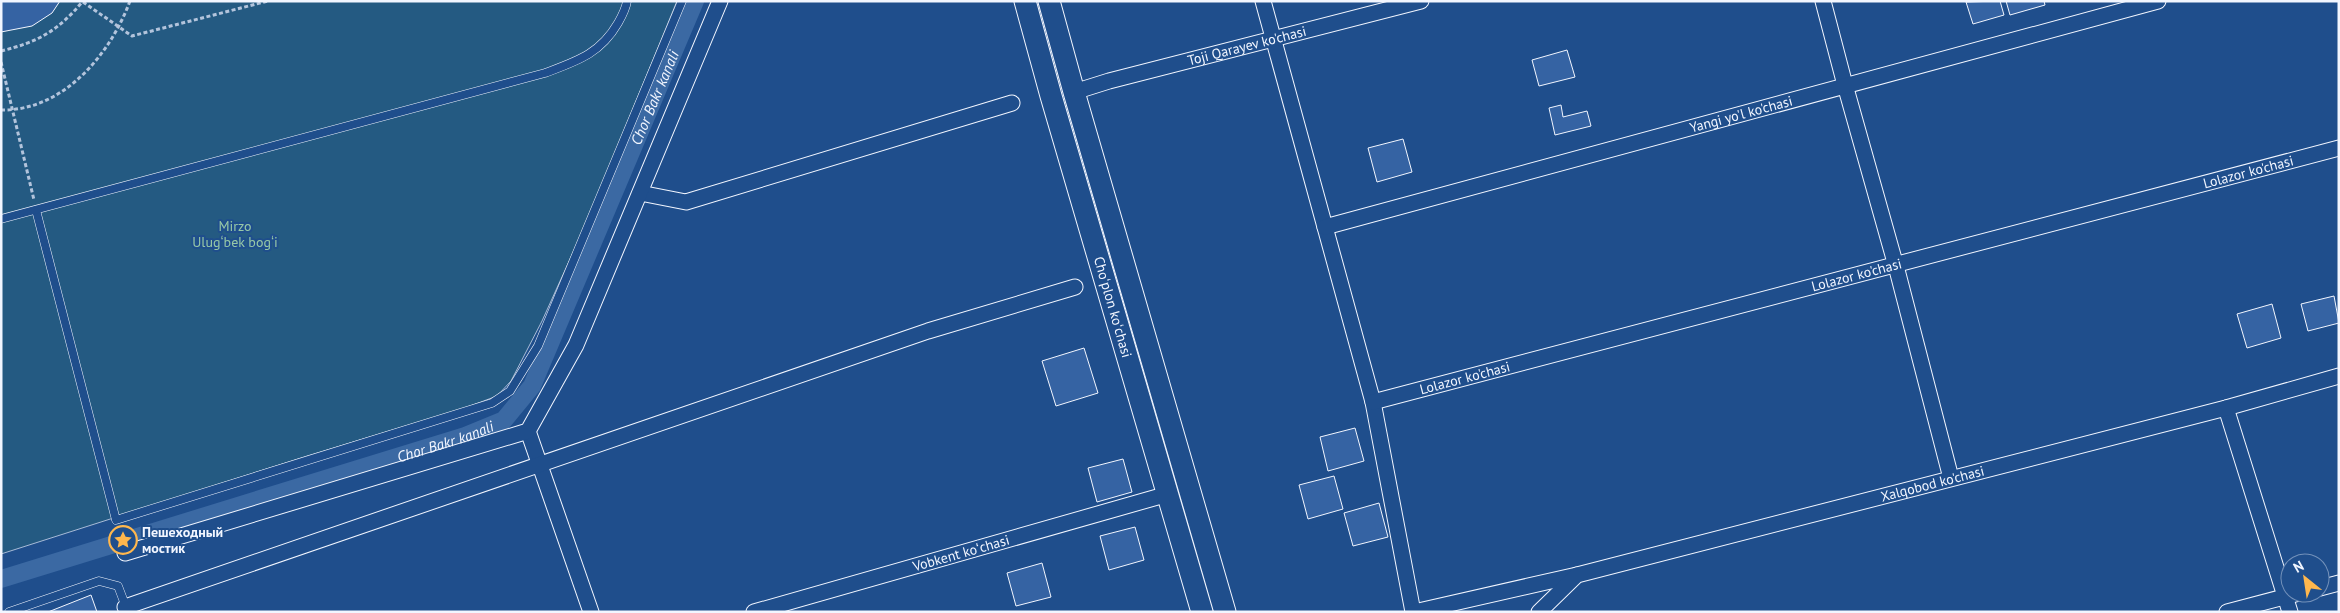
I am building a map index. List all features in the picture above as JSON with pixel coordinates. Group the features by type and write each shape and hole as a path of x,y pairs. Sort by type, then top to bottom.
{"main road":[{"name":"Choʻplon koʻchasi","path":"1025,1 1056,115 1202,612"},
{"name":"Choʻplon koʻchasi","path":"1049,1 1225,612"}],"street":[{"path":"125,553 528,432 576,345 720,1"},
{"path":"1263,1 1373,402 1414,612 1577,575"},
{"name":"Toji Qarayev ko'chasi","path":"1074,92 1109,81 1273,41 1421,1"},
{"path":"1824,1 1844,85 1896,266 1950,478"},
{"name":"Yangi yo'l ko'chasi","path":"1325,227 2158,1"},
{"path":"640,193 686,202 1012,103"},
{"name":"Lolazor ko'chasi","path":"1373,402 2339,148"},
{"path":"126,609 538,464 928,331 1075,287"},
{"name":"Xalqobod ko'chasi","path":"1539,612 1577,575 2226,408 2339,376"},
{"path":"2226,408 2280,559"},
{"path":"528,432 591,612"},
{"name":"Vobkent koʻchasi","path":"754,612 1168,494"},
{"path":"2227,612 2280,598"}],"lane":[{"path":"1,219 545,73 576,61 598,49 611,34 626,7 627,1"},
{"path":"36,210 116,520 384,436 461,414 492,403 510,392 538,346 682,1"},
{"path":"9,612 99,582 118,586 126,609"}],"path":[{"path":"1,110 30,108 54,97 81,76 104,53 130,1"},
{"path":"1,51 28,45 52,32 83,2 132,36 268,1"},
{"path":"1,62 14,110 36,210"}],"green space":[{"name":"Mirzo Ulugʻbek bogʻi","path":"1,1 677,1 585,226 542,321 511,381 497,396 462,409 307,456 1,554"}],"building":[{"path":"1,1 60,1 52,13 32,26 1,32"},
{"path":"2000,1 2004,15 1973,24 1966,2"},
{"path":"2006,1 2044,1 2045,5 2010,15"},
{"path":"1567,50 1575,77 1539,86 1532,60"},
{"path":"1561,105 1563,117 1587,111 1591,126 1555,135 1549,108"},
{"path":"1403,139 1412,172 1377,182 1368,148"},
{"path":"2334,296 2339,323 2308,331 2301,304"},
{"path":"2272,304 2281,338 2247,348 2237,314"},
{"path":"1084,348 1098,393 1056,406 1042,361"},
{"path":"1355,428 1364,461 1328,471 1320,437"},
{"path":"1123,459 1132,492 1097,502 1088,468"},
{"path":"1334,476 1343,509 1308,519 1299,485"},
{"path":"1379,503 1388,537 1353,546 1344,513"},
{"path":"1135,527 1144,560 1109,570 1100,536"},
{"path":"1042,563 1051,597 1016,606 1007,573"},
{"path":"91,595 97,612 48,612"}],"waterway":[{"name":"Chor Bakr kanali","path":"1,579 465,436 504,420 532,386 695,1"}],"place":[{"name":"Пешеходный мостик","path":"123,540"}]}
